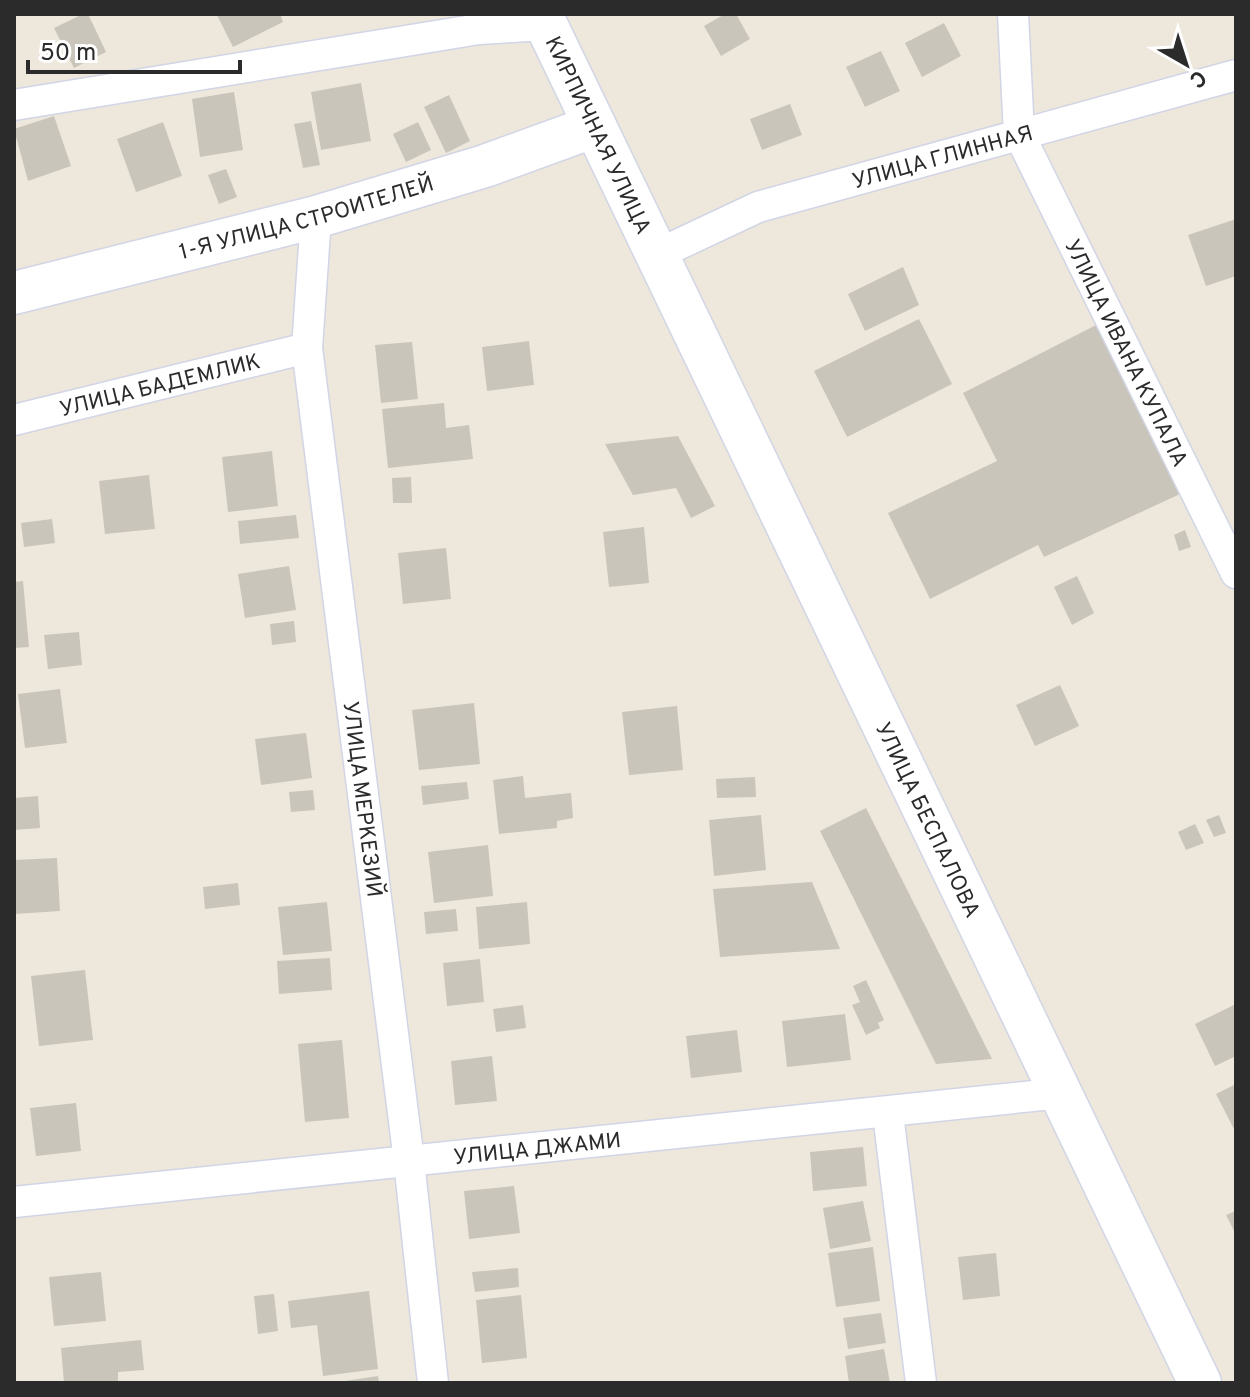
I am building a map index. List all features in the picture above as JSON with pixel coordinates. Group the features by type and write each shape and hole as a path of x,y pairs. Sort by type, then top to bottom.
{"main road":[{"name":"КИРПИЧНАЯ УЛИЦА","path":"544,20 656,255"},
{"name":"1-Я УЛИЦА СТРОИТЕЛЕЙ","path":"14,293 316,217 485,166 595,126"},
{"name":"УЛИЦА БЕСПАЛОВА","path":"656,255 1200,1383"}],"street":[{"path":"1013,14 1019,134"},
{"path":"14,105 544,20"},
{"name":"УЛИЦА ГЛИННАЯ","path":"656,255 758,207 1236,75"},
{"name":"УЛИЦА ИВАНА КУПАЛА","path":"1019,134 1236,573"},
{"name":"УЛИЦА МЕРКЕЗИЙ","path":"316,217 307,348 409,1161 433,1383"},
{"name":"УЛИЦА БАДЕМЛИК","path":"14,420 307,348"},
{"name":"УЛИЦА ДЖАМИ","path":"14,1202 888,1114 1062,1093"},
{"path":"888,1114 921,1383"}],"building":[{"path":"88,14 106,52 74,68 54,28"},
{"path":"280,14 283,22 233,47 217,15"},
{"path":"725,14 736,14 750,39 721,56 704,26"},
{"path":"944,23 961,56 922,77 905,43"},
{"path":"881,51 900,91 865,107 846,67"},
{"path":"361,83 371,141 321,150 311,92"},
{"path":"234,92 243,150 200,157 192,99"},
{"path":"449,95 470,141 446,153 424,107"},
{"path":"790,104 802,135 762,150 750,119"},
{"path":"54,116 71,166 28,181 14,129"},
{"path":"311,121 320,165 303,168 294,124"},
{"path":"163,122 182,176 136,192 117,139"},
{"path":"418,122 431,150 406,162 393,134"},
{"path":"226,169 237,197 219,204 208,175"},
{"path":"1236,219 1236,276 1206,286 1188,235"},
{"path":"903,267 919,305 865,331 848,294"},
{"path":"919,319 952,384 847,437 814,371"},
{"path":"1102,322 1180,494 1044,557 1038,545 930,599 888,513 997,461 963,393"},
{"path":"529,341 534,385 487,391 482,347"},
{"path":"412,342 418,399 381,403 375,345"},
{"path":"444,403 446,428 469,425 473,459 388,468 382,409"},
{"path":"678,436 715,506 691,518 676,488 633,495 605,444"},
{"path":"272,451 278,506 228,512 222,457"},
{"path":"149,475 155,529 105,534 99,481"},
{"path":"411,477 412,503 393,503 392,478"},
{"path":"296,515 299,538 240,544 238,521"},
{"path":"52,519 55,543 24,547 21,523"},
{"path":"644,527 649,583 609,587 603,532"},
{"path":"1185,530 1191,547 1179,551 1174,535"},
{"path":"446,548 451,599 403,604 398,553"},
{"path":"289,566 296,610 245,618 238,574"},
{"path":"1077,576 1094,613 1072,625 1054,587"},
{"path":"23,581 29,647 14,648 14,582"},
{"path":"294,621 296,642 272,645 270,624"},
{"path":"79,632 82,665 48,669 44,635"},
{"path":"1060,685 1079,726 1035,746 1016,705"},
{"path":"60,689 67,743 25,748 18,694"},
{"path":"474,703 480,764 419,770 412,710"},
{"path":"677,706 683,770 629,775 622,712"},
{"path":"306,733 312,778 261,785 255,739"},
{"path":"523,776 525,798 571,793 573,818 557,821 557,828 499,834 493,780"},
{"path":"755,777 756,797 717,798 716,779"},
{"path":"467,782 469,799 423,805 421,786"},
{"path":"313,790 315,810 291,812 289,792"},
{"path":"38,796 40,828 14,830 14,798"},
{"path":"866,808 992,1059 936,1064 820,831"},
{"path":"761,815 766,870 714,876 709,820"},
{"path":"1219,815 1226,833 1214,837 1206,820"},
{"path":"1195,824 1204,843 1186,850 1178,832"},
{"path":"488,845 493,896 434,903 428,852"},
{"path":"57,858 60,911 15,914 14,860"},
{"path":"812,882 840,949 720,957 713,889"},
{"path":"238,883 240,905 205,909 203,887"},
{"path":"327,902 332,951 283,955 278,907"},
{"path":"527,902 530,944 479,949 476,907"},
{"path":"456,909 458,931 426,934 424,912"},
{"path":"330,958 332,990 279,994 277,961"},
{"path":"480,959 484,1002 447,1006 443,963"},
{"path":"85,970 93,1040 39,1046 31,976"},
{"path":"866,980 884,1020 878,1023 880,1028 866,1035 852,1005 860,1002 853,986"},
{"path":"1236,1004 1236,1056 1215,1066 1195,1024"},
{"path":"523,1005 526,1028 496,1032 493,1009"},
{"path":"845,1014 851,1060 787,1067 782,1021"},
{"path":"737,1030 742,1072 691,1078 686,1036"},
{"path":"342,1040 349,1118 305,1122 298,1044"},
{"path":"492,1056 497,1101 455,1105 451,1061"},
{"path":"1236,1084 1236,1133 1216,1094"},
{"path":"76,1103 81,1151 36,1156 30,1108"},
{"path":"863,1147 867,1186 813,1191 810,1152"},
{"path":"514,1186 520,1233 469,1239 464,1191"},
{"path":"863,1201 871,1241 830,1249 823,1208"},
{"path":"1236,1211 1236,1235 1226,1215"},
{"path":"873,1247 880,1301 836,1307 828,1253"},
{"path":"996,1253 1000,1296 963,1300 958,1257"},
{"path":"518,1268 519,1287 475,1292 472,1272"},
{"path":"101,1272 106,1321 54,1326 49,1277"},
{"path":"369,1291 378,1369 323,1376 317,1325 291,1328 288,1301"},
{"path":"274,1294 278,1331 258,1334 254,1296"},
{"path":"521,1295 527,1358 482,1363 476,1300"},
{"path":"881,1313 886,1343 848,1349 843,1318"},
{"path":"141,1340 144,1370 118,1372 118,1383 64,1383 61,1348"},
{"path":"884,1349 890,1383 849,1383 845,1356"},
{"path":"378,1376 379,1383 345,1383 345,1381"}]}
